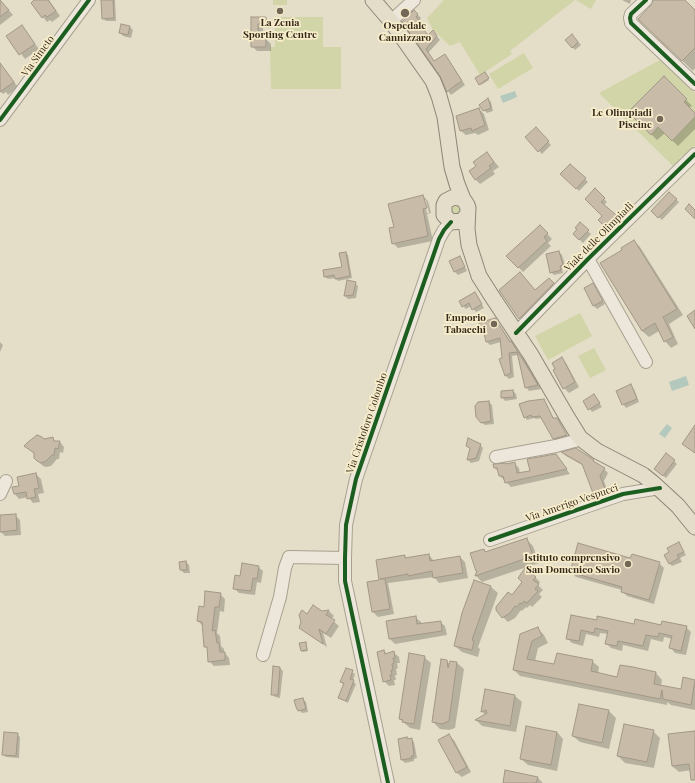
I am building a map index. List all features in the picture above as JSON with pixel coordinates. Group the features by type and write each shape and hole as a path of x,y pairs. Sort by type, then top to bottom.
{"main road":[{"path":"373,0 391,21 433,81 439,96 445,117 452,167 457,184 467,205 469,245"},
{"path":"452,167 451,185 443,207 444,215 462,231 469,245 479,276 555,395 566,417 582,440 597,451 643,476 660,488 678,506 695,527"},
{"path":"443,207 446,201 454,197 463,199"},
{"path":"452,222 462,221 467,215"}],"street":[{"name":"Via Simeto","path":"0,120 89,0"},
{"path":"391,21 414,0"},
{"path":"646,0 631,14 631,22 695,84"},
{"name":"Viale delle Olimpiadi","path":"516,333 588,259 694,158"},
{"path":"440,239 443,207"},
{"path":"440,239 444,230 452,222"},
{"name":"Via Cristoforo Colombo","path":"388,783 345,581 344,558 346,525 356,479 440,239"},
{"path":"588,259 646,362"},
{"path":"496,457 582,440"},
{"path":"623,494 640,485 643,480 643,476"},
{"path":"0,494 6,481"},
{"name":"Via Amerigo Vespucci","path":"490,540 623,494 660,488"},
{"path":"263,655 280,597 285,568 289,557 344,558"}],"green space":[{"path":"273,0 287,0 287,5 273,5"},
{"path":"444,0 575,0 510,51 512,54 480,75 460,42 450,46 433,30 427,18"},
{"path":"576,0 596,0 591,9"},
{"path":"275,17 323,17 323,47 341,47 341,89 271,89 270,47 275,47"},
{"path":"524,53 533,68 498,89 489,74"},
{"name":"Le Olimpiadi Piscine","path":"660,60 695,93 695,146 679,159 680,161 674,167 599,93"},
{"path":"458,204 461,210 458,214 454,215 450,207"},
{"path":"580,313 592,336 548,360 535,336"},
{"path":"594,348 606,370 590,378 578,356"}],"shaded area":[{"path":"515,91 517,97 503,103 500,96"},
{"path":"686,376 689,385 672,391 669,382"},
{"path":"667,424 672,428 665,438 659,434"}],"building":[{"path":"0,0 9,10 0,17"},
{"path":"34,0 48,0 56,11 47,17 45,15 42,18 31,3"},
{"path":"101,0 113,0 114,18 102,19"},
{"path":"653,0 685,0 695,10 695,48 682,61 638,19 651,5"},
{"path":"414,10 418,14 416,17 419,20 418,22 428,35 433,30 437,36 426,49 434,61 445,54 462,81 447,92 440,76 402,22"},
{"path":"251,17 266,17 266,24 258,24 258,38 266,38 266,47 251,47"},
{"path":"121,24 130,26 128,35 119,33"},
{"path":"22,25 35,44 19,55 6,36"},
{"path":"572,34 578,42 572,48 565,40"},
{"path":"0,63 14,82 0,92"},
{"path":"485,72 489,78 479,85 475,78"},
{"path":"664,76 687,99 684,102 695,113 695,117 672,141 658,127 651,135 628,112"},
{"path":"488,98 491,108 483,111 479,105"},
{"path":"479,108 485,125 472,131 471,128 460,131 456,116"},
{"path":"536,127 549,141 538,152 525,137"},
{"path":"487,152 494,162 489,166 491,168 475,180 469,171 476,166 473,162"},
{"path":"570,164 586,178 576,189 560,174"},
{"path":"595,188 605,198 601,202 616,215 613,218 616,221 609,228 598,220 602,216 585,199"},
{"path":"669,192 677,199 658,218 651,211"},
{"path":"423,195 427,208 423,209 428,236 392,244 389,228 394,227 388,204"},
{"path":"689,204 695,210 695,219 685,209"},
{"path":"580,222 589,230 579,240 573,234 577,229 575,228"},
{"path":"540,225 548,233 544,237 547,241 518,268 506,256"},
{"path":"634,240 677,309 663,317 673,337 664,342 655,323 642,331 600,263 622,250 621,248"},
{"path":"559,251 563,265 560,266 561,270 550,273 546,254"},
{"path":"346,252 350,276 335,279 334,275 324,277 323,270 342,267 339,253"},
{"path":"460,256 465,267 454,272 449,261"},
{"path":"520,272 535,290 549,278 554,283 519,319 499,290"},
{"path":"347,280 356,282 353,295 344,296"},
{"path":"593,283 603,301 593,306 584,288"},
{"path":"475,292 482,304 472,310 469,303 462,307 459,301"},
{"path":"695,310 695,329 687,316"},
{"path":"495,318 510,342 511,341 538,385 525,388 517,352 509,353 511,373 505,376 499,359 502,358 500,338 486,342 484,333 482,334 479,323"},
{"path":"562,357 575,382 563,389 553,370 555,369 552,363"},
{"path":"631,384 637,399 622,405 616,391"},
{"path":"513,390 514,397 501,398 501,391"},
{"path":"594,394 600,403 588,410 583,401"},
{"path":"544,399 553,418 557,418 567,435 553,439 540,416 532,417 531,415 524,418 519,404"},
{"path":"489,401 491,421 481,423 476,417 475,406 478,402"},
{"path":"695,425 695,453 682,444"},
{"path":"37,435 44,439 53,437 54,441 60,441 58,449 55,448 54,455 41,463 34,458 34,453 24,446"},
{"path":"468,438 481,444 476,458 467,460 470,448 466,446"},
{"path":"576,448 605,468 600,476 605,489 593,493 582,464 561,452"},
{"path":"666,453 675,460 663,476 654,469"},
{"path":"556,454 567,469 505,483 503,476 499,476 497,468 494,468 493,464 515,462 517,473 530,471 527,459"},
{"path":"36,473 39,488 34,489 36,497 27,499 26,492 14,494 12,487 19,486 17,477"},
{"path":"16,514 17,530 0,532 0,515"},
{"path":"527,538 533,556 475,576 477,571 470,553 484,549 485,552"},
{"path":"679,542 684,552 677,555 679,558 669,564 664,555 669,552 667,548"},
{"path":"578,543 630,558 632,554 660,562 649,600 621,592 622,587 570,572"},
{"path":"429,554 430,561 460,556 463,573 433,578 432,571 408,576 408,574 380,579 385,579 390,609 372,612 367,582 379,580 376,560 405,555 405,558"},
{"path":"186,561 187,570 180,570 179,562"},
{"path":"242,563 259,566 257,579 253,578 251,591 233,589 235,575 240,576"},
{"path":"525,568 536,577 533,580 539,584 535,589 538,591 527,603 524,601 517,607 515,606 510,613 502,618 496,610 496,607 508,592 512,595 522,582 518,578"},
{"path":"474,580 491,586 472,640 474,641 472,650 454,646 462,613"},
{"path":"205,591 221,593 219,607 215,607 212,631 215,630 220,652 225,652 225,660 208,662 207,647 204,647 202,622 197,621 199,606 204,607"},
{"path":"313,605 322,611 329,610 326,615 335,620 326,634 319,629 323,644 299,628 301,622 299,615 302,610 307,614"},
{"path":"571,615 597,620 597,616 634,624 635,619 661,625 662,621 687,626 681,651 669,648 672,636 659,633 658,637 646,635 643,646 618,641 617,646 605,644 608,631 595,628 594,633 581,630 579,641 566,639"},
{"path":"416,616 417,624 441,621 442,631 389,639 386,621"},
{"path":"538,627 542,636 532,641 527,659 554,664 557,653 593,660 591,671 617,677 620,665 633,667 656,672 654,684 681,689 683,677 695,680 691,705 663,699 662,690 660,699 513,670 520,634"},
{"path":"306,642 307,650 301,651 299,643"},
{"path":"384,650 385,654 394,651 395,658 393,658 393,670 391,670 392,675 390,675 391,680 383,682 377,652"},
{"path":"409,653 425,656 414,724 402,722 403,720 399,719"},
{"path":"441,659 447,660 448,668 450,661 457,662 449,721 442,724 432,722"},
{"path":"273,666 280,667 278,695 271,695"},
{"path":"346,668 353,670 350,679 354,680 346,701 338,698 344,683 340,682"},
{"path":"485,689 515,695 510,726 475,720 487,713 486,710 481,712"},
{"path":"303,698 306,709 298,711 294,700"},
{"path":"579,704 609,710 602,743 572,736"},
{"path":"624,724 654,730 647,762 617,756"},
{"path":"526,726 557,732 551,765 520,759"},
{"path":"695,731 695,780 691,780 689,764 672,766 668,734"},
{"path":"4,732 18,733 16,756 2,755"},
{"path":"449,734 467,767 456,773 438,740"},
{"path":"407,737 407,739 412,738 414,756 411,756 412,758 401,760 398,739"},
{"path":"505,770 538,777 536,783 503,783"}],"cycle path":[{"path":"0,120 89,0"},
{"path":"646,0 631,14 631,23 695,84"},
{"path":"516,333 588,259 695,154"},
{"path":"388,783 345,581 346,525 356,479 439,239 451,222"},
{"path":"490,540 623,494 660,488"}],"place":[{"name":"La Zenia Sporting Centre","path":"280,11"},
{"name":"Ospedale Cannizzaro","path":"405,13"},
{"name":"Le Olimpiadi Piscine","path":"660,119"},
{"name":"Emporio Tabacchi","path":"494,324"},
{"name":"Istituto comprensivo San Domenico Savio","path":"628,564"}]}
